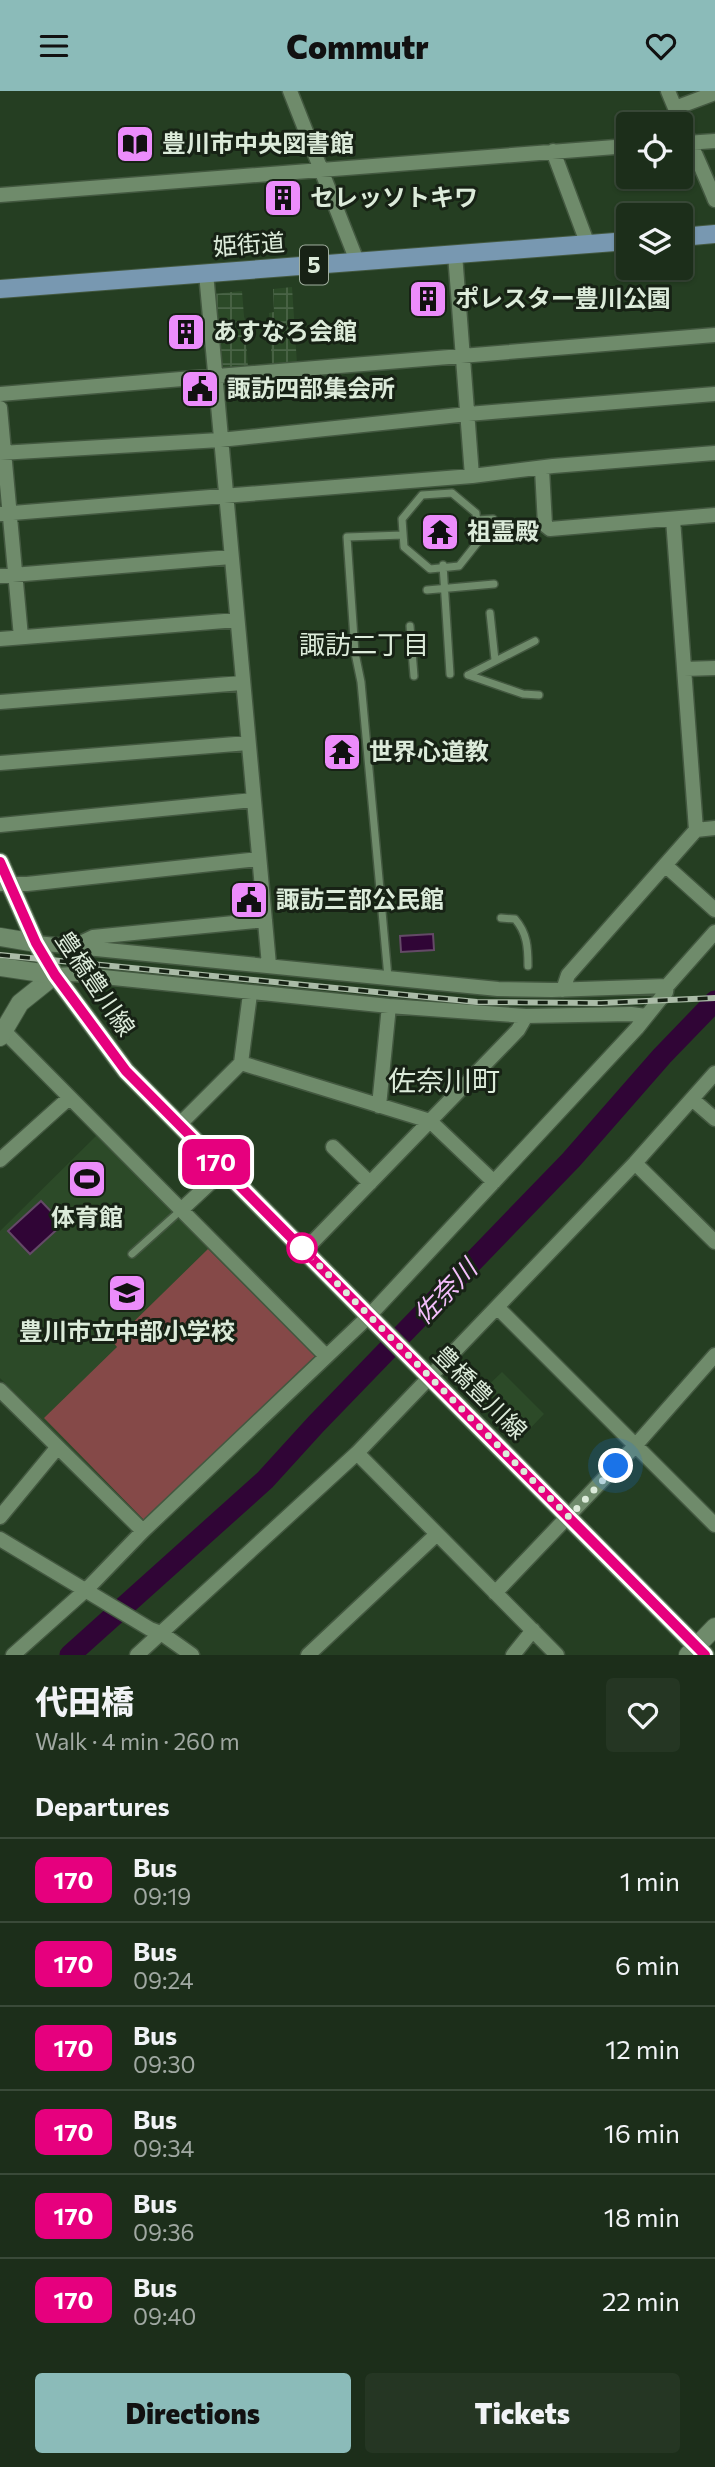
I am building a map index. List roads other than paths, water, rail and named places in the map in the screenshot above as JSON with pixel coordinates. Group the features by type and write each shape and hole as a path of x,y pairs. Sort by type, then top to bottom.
{"main road":[{"path":"693,236 715,234"},
{"name":"姫街道","path":"0,289 616,242"},
{"name":"豊橋豊川線","path":"0,862 5,884 55,975 126,1071 569,1517 697,1652"},
{"path":"0,937 36,943"},
{"path":"0,967 55,975"},
{"path":"2,1034 20,1003 55,975"},
{"path":"697,1652 715,1627"}],"street":[{"path":"290,91 357,261"},
{"path":"668,91 676,112"},
{"path":"675,108 715,93"},
{"path":"693,143 715,141"},
{"path":"0,195 616,147"},
{"path":"553,151 588,245"},
{"path":"693,157 715,200"},
{"path":"455,254 472,476"},
{"path":"206,273 269,965"},
{"path":"0,394 715,335"},
{"path":"2,453 220,440 468,414 715,394"},
{"path":"0,408 7,576 21,637"},
{"path":"5,513 472,476 715,453"},
{"path":"542,469 545,525 550,529 715,515"},
{"path":"673,519 696,830"},
{"path":"7,576 230,557"},
{"path":"0,639 236,620"},
{"path":"684,669 715,667"},
{"path":"0,702 243,683"},
{"path":"0,763 248,743"},
{"path":"0,825 253,800"},
{"path":"563,990 568,975 696,830 715,828"},
{"path":"5,884 27,884 259,859"},
{"path":"665,865 715,910"},
{"path":"71,948 93,937 265,920"},
{"path":"13,1655 90,1592 143,1531 326,1356 374,1321 494,1182 646,1016 666,992 667,986 715,932"},
{"path":"36,943 530,988 563,990 667,986"},
{"path":"55,975 74,974 389,1006 526,1016 646,1016"},
{"path":"179,1125 241,1063 250,993"},
{"path":"379,1106 389,1006"},
{"path":"304,1251 518,1030 526,1016"},
{"path":"2,1034 326,1356"},
{"path":"241,1063 430,1121 494,1182"},
{"path":"137,1655 155,1631 357,1453 424,1372 498,1308 635,1163 715,1073"},
{"path":"0,1160 69,1098"},
{"path":"692,1099 715,1119"},
{"path":"333,1147 370,1183"},
{"path":"635,1163 715,1242"},
{"path":"181,1210 223,1170"},
{"path":"498,1308 715,1525"},
{"path":"495,1593 635,1446 715,1355"},
{"path":"0,1390 143,1531"},
{"path":"0,1517 57,1448"},
{"path":"357,1453 558,1655"},
{"path":"309,1655 438,1534"},
{"path":"0,1539 192,1655"},
{"path":"513,1655 533,1630"}],"lane":[{"path":"452,493 476,513 476,526 478,543 459,566 430,569 404,547 402,519 422,495 452,493"},
{"path":"476,526 493,519"},
{"path":"388,977 362,696 355,653 347,537 403,535"},
{"path":"443,566 450,674"},
{"path":"427,590 494,584"},
{"path":"490,613 495,660"},
{"path":"410,626 414,676"},
{"path":"535,641 468,675 523,694 539,695"},
{"path":"501,918 515,919 523,928 528,946 528,966"},
{"path":"132,1254 181,1210"}],"waterway":[{"name":"佐奈川","path":"70,1655 265,1480 571,1160 662,1056 715,1001"}],"railway":[{"path":"0,955 477,1002 601,1003 715,998"}],"place":[{"name":"豊川市中央図書館","path":"135,144"},
{"name":"セレッソトキワ","path":"283,198"},
{"name":"ポレスター豊川公園","path":"428,299"},
{"name":"あすなろ会館","path":"186,332"},
{"name":"諏訪四部集会所","path":"200,389"},
{"name":"祖霊殿","path":"440,532"},
{"name":"世界心道教","path":"342,752"},
{"name":"諏訪三部公民館","path":"249,900"},
{"name":"体育館","path":"87,1179"},
{"name":"豊川市立中部小学校","path":"127,1293"}],"district":[{"name":"諏訪二丁目","path":"364,645"},
{"name":"佐奈川町","path":"444,1081"}]}
